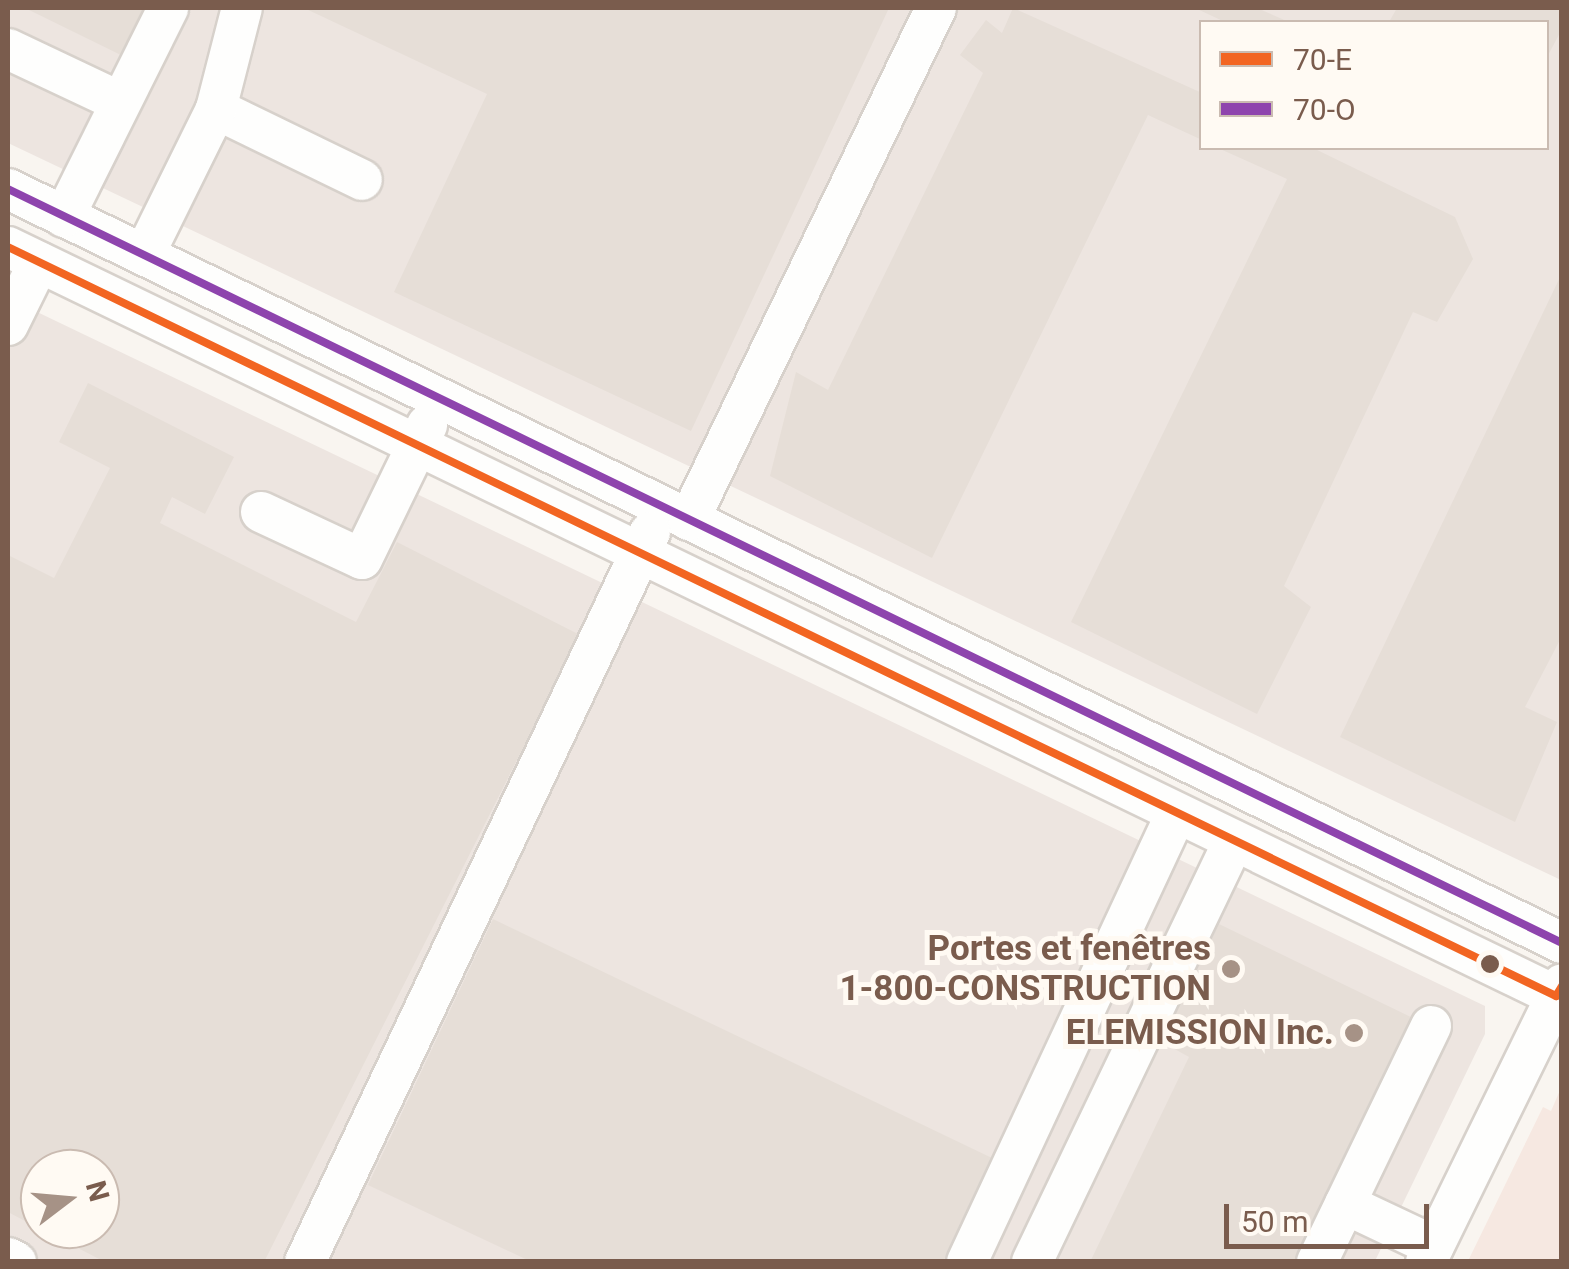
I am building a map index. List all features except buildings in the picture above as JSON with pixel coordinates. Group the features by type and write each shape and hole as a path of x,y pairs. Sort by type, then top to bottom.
{"street":[{"path":"64,216 168,8"},
{"path":"90,288 128,248 216,109 242,8"},
{"path":"305,1262 640,554 676,513 936,8"},
{"path":"8,49 120,102"},
{"path":"216,109 362,180"},
{"path":"8,189 1562,943"},
{"path":"8,324 23,255 1234,841 1560,994 1430,1254 1345,1204"},
{"path":"261,512 362,560 440,399"},
{"path":"967,1262 1176,813"},
{"path":"1032,1262 1234,841"},
{"path":"1317,1262 1431,1026"},
{"path":"8,1258 16,1262"}],"shaded area":[{"path":"8,8 1561,8 1561,880 8,143"},
{"path":"8,298 1485,1006 1485,1034 1375,1261 8,1261"},
{"path":"1561,1088 1561,1261 1468,1261 1543,1107 1551,1111"}],"transit line":[{"name":"70-O","path":"8,189 1562,943"},
{"name":"70-E","path":"8,247 1556,996 1562,986"}],"place":[{"name":"Portes et fenêtres 1-800-CONSTRUCTION","path":"1231,969"},
{"name":"ELEMISSION Inc.","path":"1354,1033"}]}
